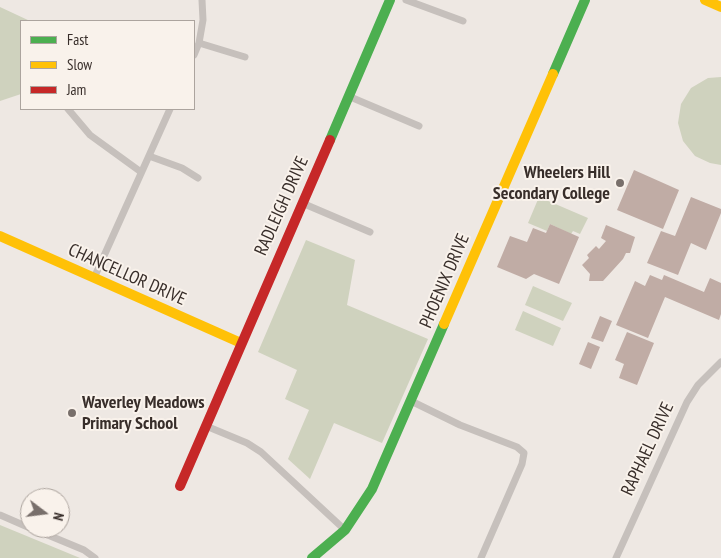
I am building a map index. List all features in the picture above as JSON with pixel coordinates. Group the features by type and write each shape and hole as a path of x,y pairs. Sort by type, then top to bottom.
{"street":[{"path":"195,53 203,20 202,0"},
{"name":"RADLEIGH DRIVE","path":"180,486 390,0"},
{"path":"406,0 463,21"},
{"name":"PHOENIX DRIVE","path":"312,558 345,530 372,489 584,0"},
{"path":"705,0 721,7"},
{"path":"199,43 245,57"},
{"path":"348,96 419,126"},
{"path":"69,110 90,135 141,172"},
{"path":"94,278 170,110"},
{"path":"149,156 182,168 198,178"},
{"path":"302,203 370,232"},
{"name":"CHANCELLOR DRIVE","path":"0,236 241,343"},
{"name":"RAPHAEL DRIVE","path":"616,558 687,402 698,385 721,362"},
{"path":"411,401 460,425 517,447 524,453 522,464 481,558"},
{"path":"206,426 247,443 261,452 345,530"},
{"path":"0,515 20,524"},
{"path":"55,538 84,550 95,558"}],"green space":[{"path":"0,7 28,20 20,20 20,94 0,101"},
{"path":"721,77 721,165 710,163 695,156 683,141 678,123 681,104 691,88 708,78"},
{"path":"539,197 588,218 580,234 573,231 571,234 550,224 547,231 528,223"},
{"path":"306,240 355,260 347,305 428,339 382,443 334,423 310,479 288,459 309,410 285,399 297,370 258,352"},
{"path":"533,286 572,303 563,321 525,305"},
{"path":"523,311 561,328 553,346 515,330"},
{"path":"0,525 20,533 20,538 32,538 80,558 0,558"}],"building":[{"path":"634,170 679,190 663,229 617,210"},
{"path":"691,197 721,209 706,250 691,243 678,275 647,263 661,231 675,236"},
{"path":"550,224 579,237 559,284 534,274 526,279 497,267 510,236 527,242 533,228 546,233"},
{"path":"606,225 635,237 630,253 626,253 603,281 589,281 590,274 582,265 589,258 587,255 596,246 599,249 606,241 601,238"},
{"path":"650,275 662,280 664,275 704,292 710,278 721,283 721,314 719,320 665,297 648,338 616,325 635,281 645,286"},
{"path":"600,316 612,321 603,342 591,338"},
{"path":"627,332 654,343 637,385 619,378 624,364 615,360"},
{"path":"588,342 600,347 591,369 579,364"}],"traffic: fast":[{"path":"330,140 390,0"},
{"path":"553,74 585,0"},
{"path":"312,558 345,530 372,489 444,324"}],"traffic: slow":[{"path":"705,0 721,7"},
{"path":"444,324 553,74"},
{"path":"0,236 241,343"}],"traffic: jam":[{"path":"180,486 330,140"}],"place":[{"name":"Wheelers Hill Secondary College","path":"620,183"},
{"name":"Waverley Meadows Primary School","path":"72,413"}]}
